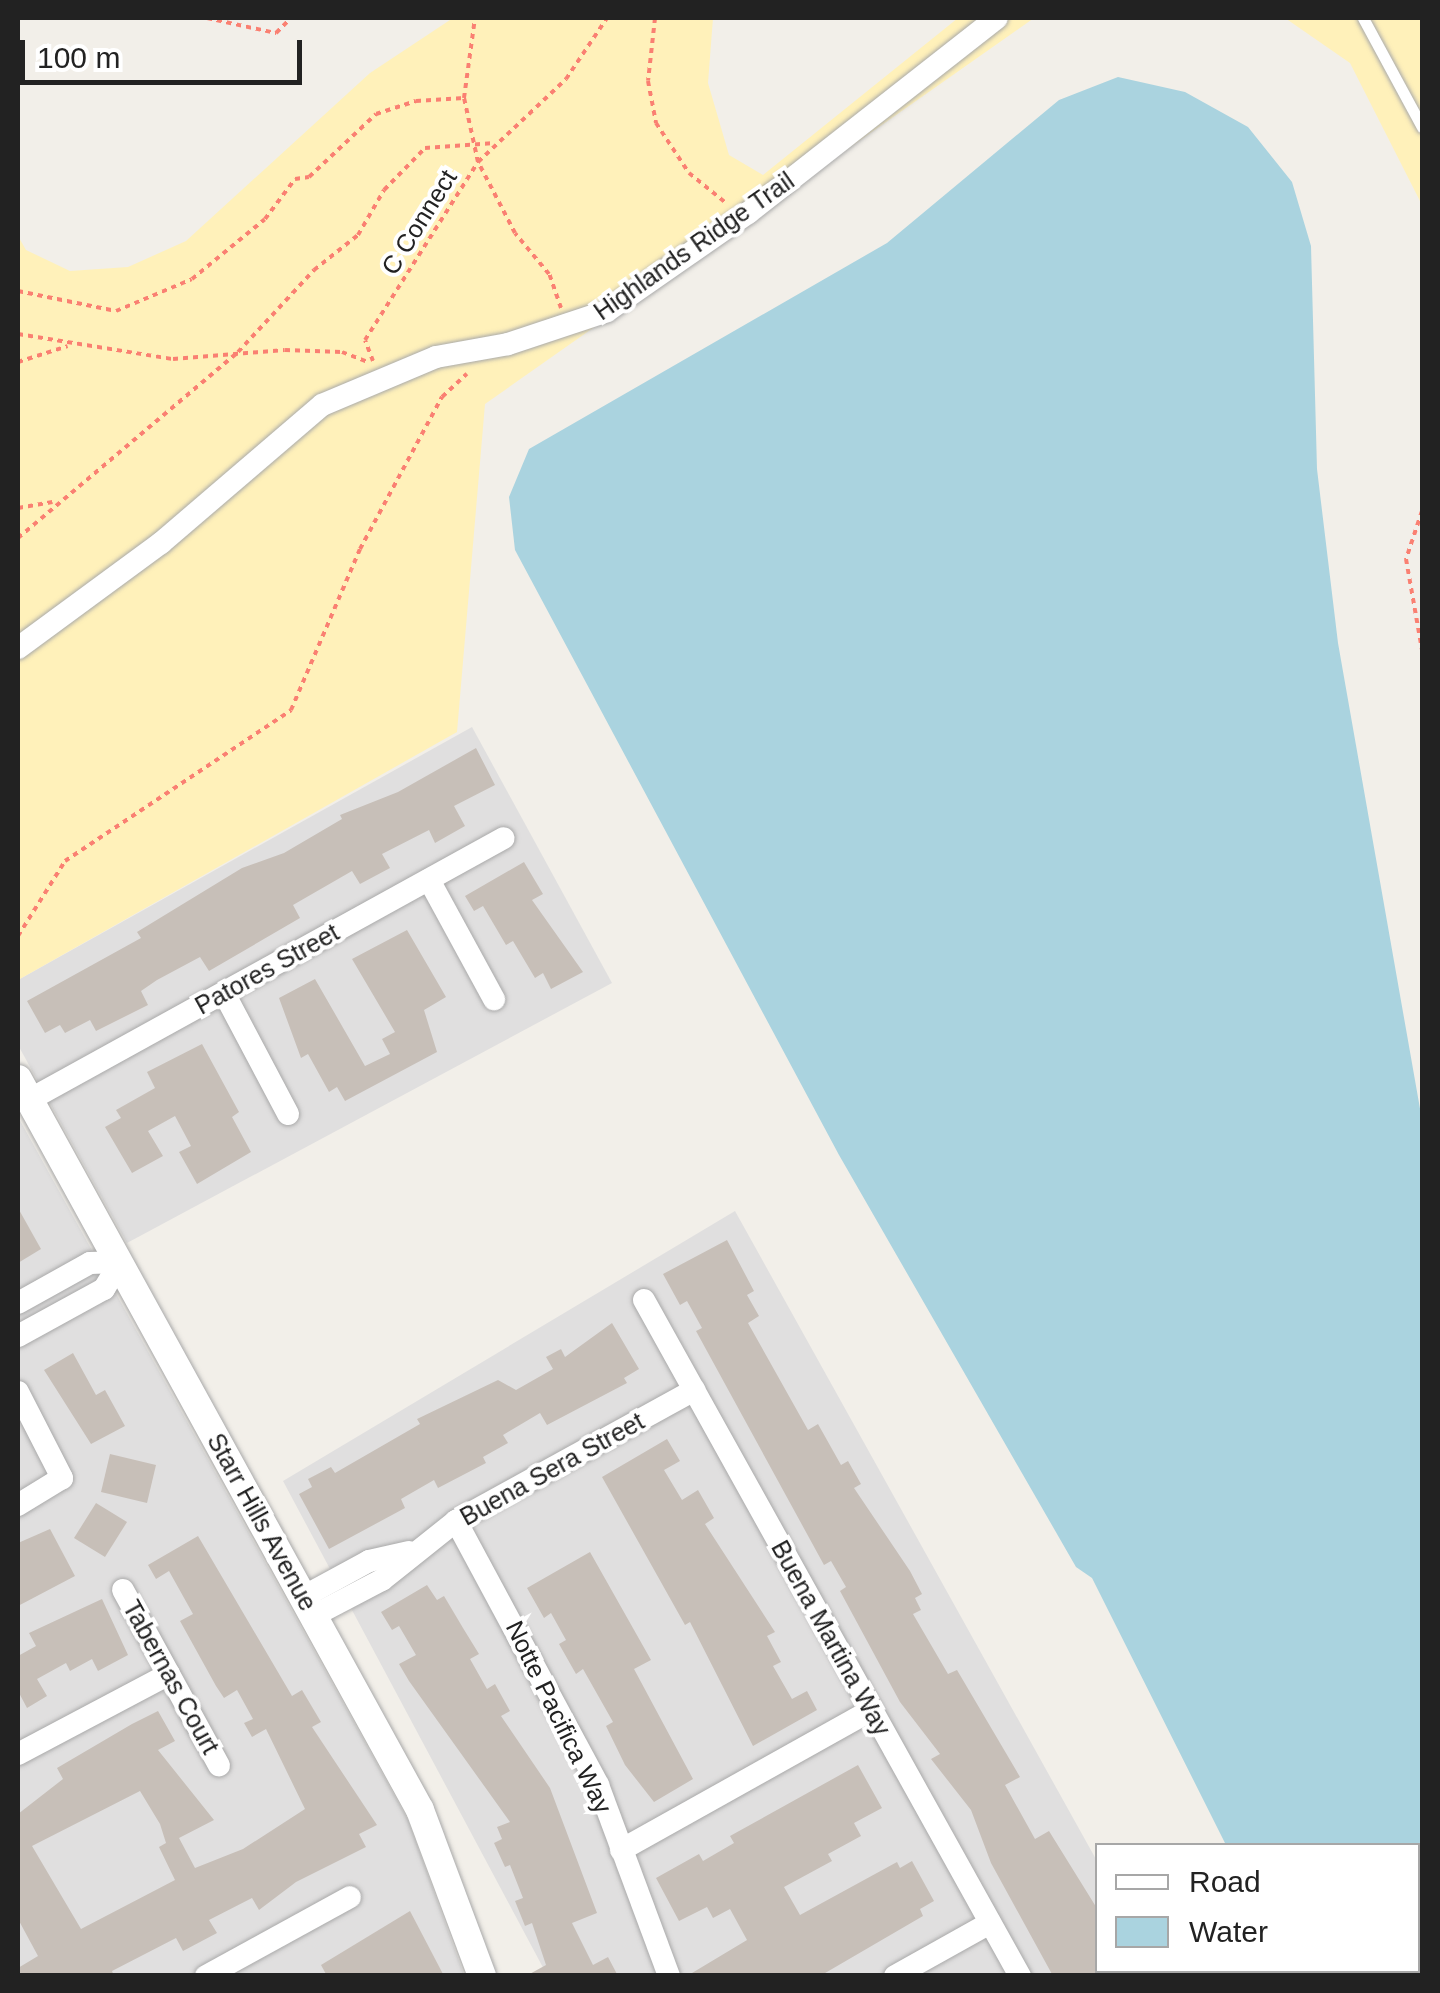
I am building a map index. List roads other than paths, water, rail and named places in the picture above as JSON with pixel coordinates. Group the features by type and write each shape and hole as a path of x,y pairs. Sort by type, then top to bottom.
{"street":[{"name":"Highlands Ridge Trail","path":"18,648 161,543 322,405 436,356 566,328 608,311 748,213 997,18"},
{"name":"Patores Street","path":"23,1090 224,993 504,838"},
{"path":"429,880 494,999"},
{"path":"224,993 288,1114"},
{"name":"Starr Hills Avenue","path":"23,1090 420,1810 482,1976"},
{"path":"18,1303 90,1263 120,1262"},
{"path":"18,1336 104,1289 120,1262"},
{"name":"Buena Martina Way","path":"644,1300 1020,1976"},
{"name":"Buena Sera Street","path":"308,1606 694,1390"},
{"path":"18,1392 62,1478 18,1505"},
{"name":"Notte Pacifica Way","path":"456,1522 570,1727 669,1976"},
{"name":"Tabernas Court","path":"123,1590 219,1765"},
{"path":"18,1754 169,1674"},
{"path":"621,1850 870,1710"},
{"path":"206,1976 350,1897"},
{"path":"895,1976 990,1923"}],"lane":[{"path":"1363,18 1422,128"},
{"path":"45,1289 59,1314"}],"water":[{"path":"1118,77 1185,92 1248,127 1292,182 1311,246 1317,469 1338,643 1422,1120 1422,1975 1284,1975 1420,1973 1420,1843 1225,1843 1092,1578 1076,1567 839,1155 515,550 509,497 529,449 887,243 1059,100"}]}
